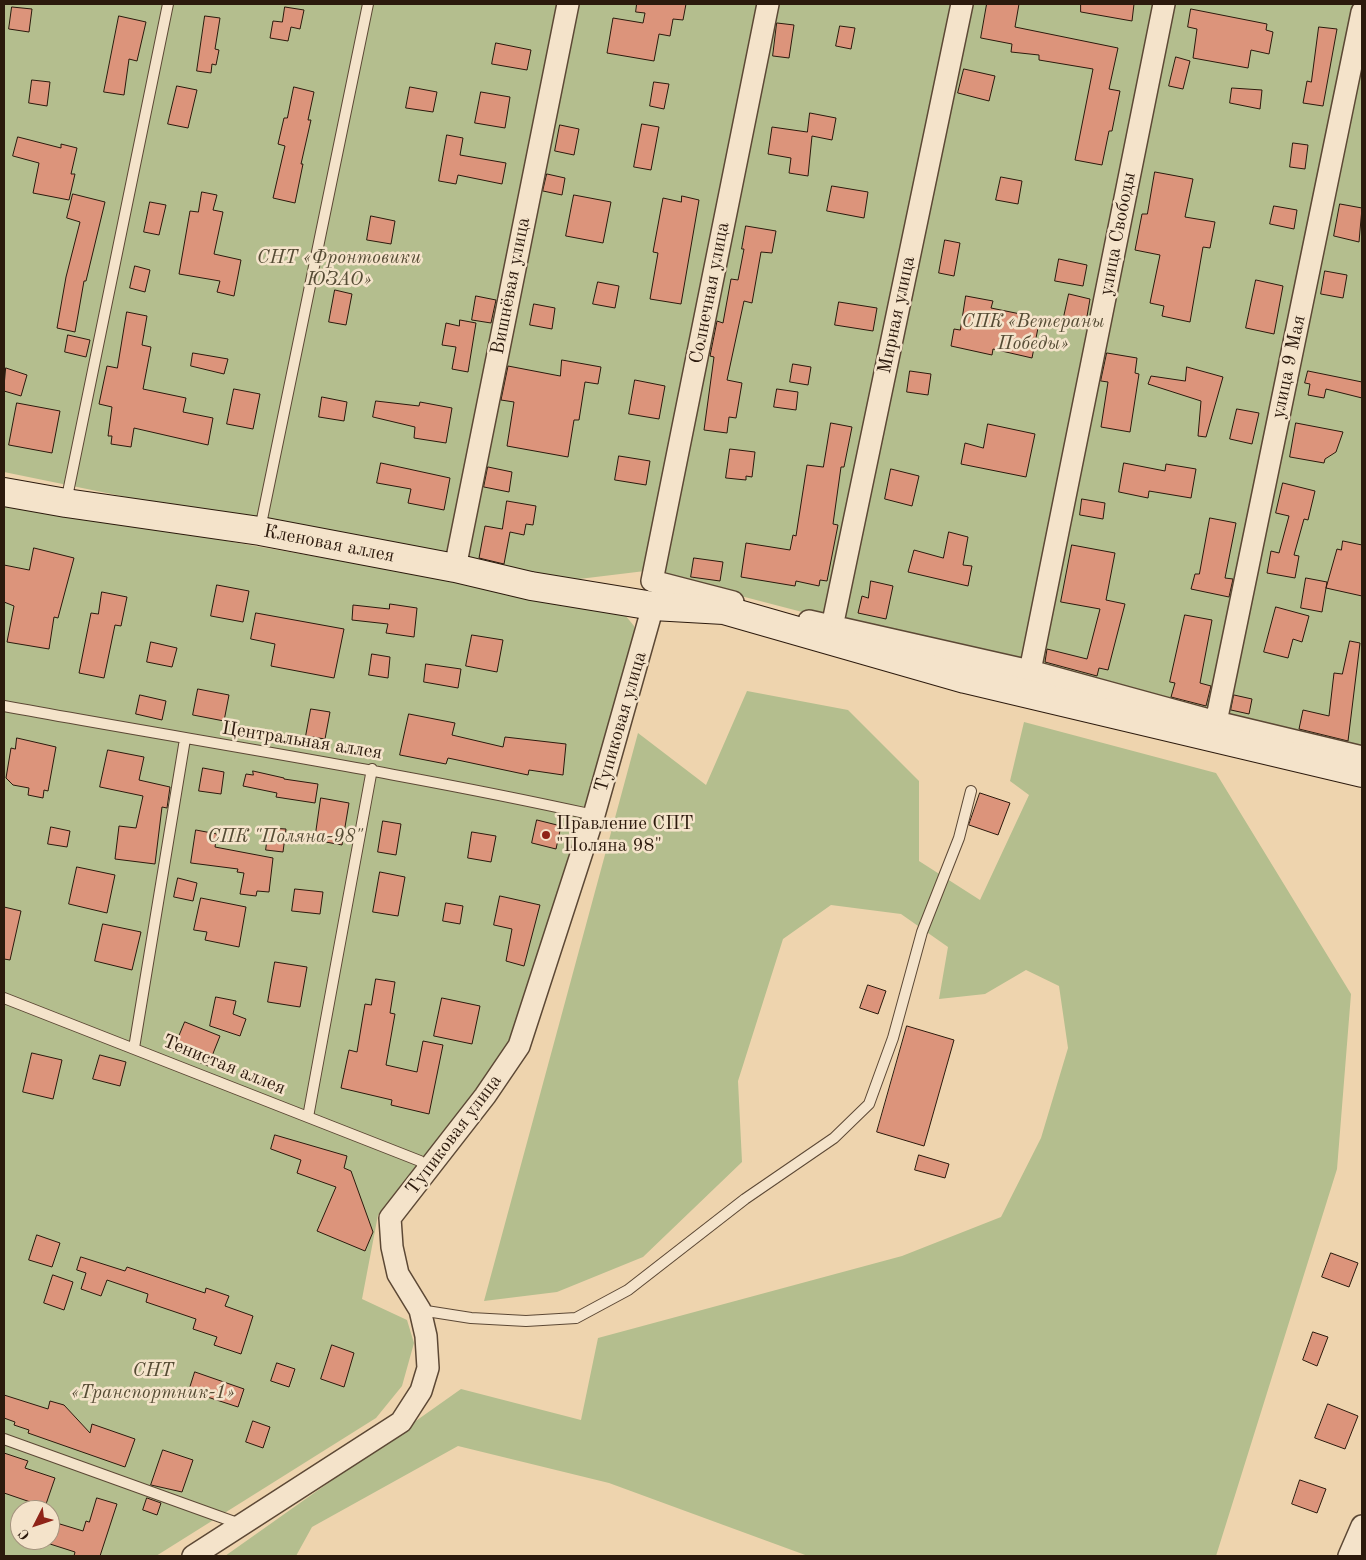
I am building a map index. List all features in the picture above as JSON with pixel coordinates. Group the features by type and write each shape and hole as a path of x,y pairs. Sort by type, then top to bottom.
{"street":[{"name":"Вишнёвая улица","path":"455,568 568,4"},
{"name":"Солнечная улица","path":"653,594 768,4"},
{"name":"Мирная улица","path":"832,627 962,4"},
{"name":"улица Свободы","path":"1030,671 1164,4"},
{"name":"улица 9 Мая","path":"1216,722 1362,12"},
{"name":"Кленовая аллея","path":"4,492 66,503 260,531 455,568 531,586 653,594 724,610 965,679 1362,772"},
{"path":"653,594 832,627 1030,671 1216,722 1362,757"},
{"name":"Тупиковая улица","path":"193,1556 401,1422 421,1391 428,1368 426,1336 420,1310 398,1274 392,1247 390,1218 485,1096 518,1046 594,815 653,594"},
{"path":"1348,1556 1362,1526"}],"lane":[{"path":"66,503 168,4"},
{"path":"260,531 368,4"},
{"name":"Центральная аллея","path":"4,706 185,739 372,769 594,815"},
{"path":"134,1048 185,739"},
{"path":"308,1117 372,769"},
{"path":"420,1310 480,1318 526,1320 576,1318 628,1290 745,1199 834,1138 869,1104 893,1038 922,932 960,838 971,791"},
{"name":"Тенистая аллея","path":"4,998 420,1161 426,1171"},
{"path":"4,1439 242,1524"}],"green space":[{"name":"СПК «Ветераны Победы»","path":"4,4 1362,4 1362,758 645,571 546,583 4,472"},
{"name":"СПК \"Поляна-98\"","path":"4,502 621,610 634,626 636,638 523,1023 476,1103 420,1161 378,1215 362,1299 407,1320 414,1343 402,1386 376,1418 156,1556 4,1556"},
{"path":"747,691 848,710 919,781 919,861 980,900 1029,795 1010,781 1024,722 1216,773 1351,994 1337,1169 1216,1556 808,1556 609,1483 458,1446 312,1527 296,1556 225,1556 461,1389 581,1420 598,1338 902,1256 1001,1217 1041,1138 1068,1048 1059,986 1026,970 985,994 939,999 948,947 901,914 831,905 783,939 738,1081 742,1162 643,1257 557,1292 484,1301 638,733 706,785"}],"building":[{"path":"637,4 686,4 683,20 673,19 670,36 659,34 654,61 607,53 613,18 643,23 645,13 636,12"},
{"path":"987,4 1019,4 1015,27 1118,48 1109,89 1120,91 1112,131 1109,131 1102,165 1075,160 1093,69 1039,60 1039,55 1011,52 1012,44 981,38"},
{"path":"1081,4 1134,4 1132,21 1081,12"},
{"path":"12,7 32,9 29,32 9,29"},
{"path":"285,7 304,10 300,29 291,27 288,41 270,38 273,21 282,22"},
{"path":"1191,9 1267,24 1266,30 1273,32 1269,54 1251,50 1248,68 1193,58 1197,29 1188,27"},
{"path":"119,16 146,22 137,61 129,59 124,95 104,92"},
{"path":"205,16 220,18 215,49 219,50 216,65 212,64 211,73 197,71"},
{"path":"777,23 794,25 789,58 773,56"},
{"path":"840,26 855,28 851,49 836,46"},
{"path":"1319,27 1337,29 1323,106 1303,103 1307,81 1311,82"},
{"path":"496,43 531,50 527,70 492,64"},
{"path":"1176,57 1190,61 1183,89 1169,86"},
{"path":"964,69 995,76 989,101 958,93"},
{"path":"32,80 50,82 47,106 29,103"},
{"path":"654,82 669,84 664,109 650,106"},
{"path":"177,86 197,90 188,128 168,124"},
{"path":"294,87 314,92 308,120 311,120 295,203 273,198 285,146 278,144 284,118 287,118"},
{"path":"410,87 437,92 433,112 406,108"},
{"path":"1232,88 1262,90 1260,109 1230,103"},
{"path":"481,92 510,97 505,128 475,123"},
{"path":"810,113 836,118 832,140 812,136 808,176 789,173 791,158 768,154 772,127 807,132"},
{"path":"642,124 659,127 651,170 634,167"},
{"path":"560,125 579,129 574,155 555,151"},
{"path":"447,135 463,138 460,155 506,163 502,184 458,175 456,184 439,181"},
{"path":"18,137 61,148 61,144 77,148 71,174 75,174 69,200 33,193 39,163 13,156"},
{"path":"1293,143 1308,145 1305,169 1290,167"},
{"path":"1155,172 1193,179 1185,217 1215,222 1210,248 1203,247 1190,322 1162,316 1164,306 1150,303 1160,255 1135,250 1142,214 1147,214"},
{"path":"547,174 565,178 562,195 543,191"},
{"path":"1001,177 1022,181 1018,204 996,200"},
{"path":"832,186 868,192 864,218 827,211"},
{"path":"202,192 217,195 213,210 223,212 214,254 241,260 234,296 217,292 220,281 179,274 190,211 198,212"},
{"path":"73,194 105,202 86,281 84,281 75,332 57,328 66,277 80,222 67,218"},
{"path":"574,195 611,202 603,243 566,236"},
{"path":"682,196 699,200 681,304 650,299 658,253 653,252 663,198 681,202"},
{"path":"150,202 166,205 159,235 144,232"},
{"path":"1340,204 1362,208 1359,242 1334,236"},
{"path":"1274,206 1297,210 1294,229 1270,224"},
{"path":"371,216 395,221 391,244 367,240"},
{"path":"746,226 776,231 772,253 761,252 752,303 744,301 727,380 742,383 736,418 729,417 727,433 704,430 714,357 710,356 717,321 723,323 731,279 738,280"},
{"path":"945,240 960,243 954,276 939,273"},
{"path":"1059,259 1087,265 1083,286 1055,281"},
{"path":"135,266 150,270 145,292 130,288"},
{"path":"1325,271 1347,275 1343,298 1321,294"},
{"path":"1256,280 1283,286 1274,334 1246,328"},
{"path":"598,282 619,286 615,308 593,304"},
{"path":"335,290 352,294 346,325 329,322"},
{"path":"1069,294 1090,299 1085,328 1062,326"},
{"path":"476,296 496,300 491,323 472,320"},
{"path":"966,296 993,301 991,308 1040,318 1032,358 993,349 992,355 951,346 954,329 960,330"},
{"path":"839,302 877,308 873,331 835,325"},
{"path":"534,304 555,308 552,329 530,325"},
{"path":"127,312 147,316 142,345 151,347 143,389 186,398 183,412 213,418 208,445 134,428 131,447 111,444 112,436 108,436 112,407 99,404 107,366 117,368"},
{"path":"460,320 476,323 468,372 452,369 456,347 442,345 446,323 459,326"},
{"path":"68,335 90,340 86,357 65,352"},
{"path":"193,353 228,359 224,374 191,366"},
{"path":"1107,353 1137,358 1135,373 1139,374 1130,432 1101,427 1108,382 1101,381"},
{"path":"562,360 601,367 598,384 585,382 579,420 574,420 568,457 507,446 514,402 501,400 508,366 560,376"},
{"path":"793,364 811,367 808,385 790,382"},
{"path":"1187,367 1223,377 1206,437 1198,436 1201,401 1148,384 1151,376 1185,381"},
{"path":"6,368 27,375 21,396 4,391"},
{"path":"910,371 931,374 928,395 907,392"},
{"path":"1308,371 1362,382 1362,398 1326,389 1324,398 1308,395 1310,384 1305,383"},
{"path":"635,380 665,386 659,419 629,414"},
{"path":"234,389 260,394 253,429 227,424"},
{"path":"777,389 798,392 796,410 774,407"},
{"path":"322,397 347,402 344,421 319,417"},
{"path":"376,401 419,406 420,402 452,408 446,443 414,438 415,427 373,417"},
{"path":"17,403 60,411 52,453 9,445"},
{"path":"1237,409 1259,413 1252,444 1230,439"},
{"path":"831,423 852,427 844,467 841,467 833,524 838,525 827,581 820,580 819,586 796,581 795,586 741,577 746,543 790,550 793,535 796,536 807,465 823,467"},
{"path":"1296,423 1343,432 1336,452 1325,459 1324,463 1290,457"},
{"path":"988,424 1035,434 1026,477 961,464 965,443 983,448"},
{"path":"730,449 755,452 752,477 746,476 746,480 726,478"},
{"path":"619,456 650,461 646,485 615,480"},
{"path":"381,463 450,478 444,510 408,503 411,489 377,483"},
{"path":"1124,463 1165,471 1166,464 1196,469 1191,498 1149,491 1148,498 1119,492"},
{"path":"488,467 512,472 509,492 484,487"},
{"path":"891,469 919,476 912,506 885,499"},
{"path":"1283,483 1315,491 1308,520 1304,519 1294,555 1299,556 1295,578 1267,573 1271,551 1279,553 1289,516 1276,513"},
{"path":"1082,499 1105,503 1103,519 1080,515"},
{"path":"507,501 536,506 533,525 526,524 524,535 510,532 504,564 479,558 485,526 502,529"},
{"path":"1210,518 1236,523 1225,578 1233,579 1229,597 1191,589 1195,574 1199,574"},
{"path":"949,532 968,537 963,565 972,566 968,586 908,572 914,550 943,558"},
{"path":"1343,541 1362,545 1362,596 1326,588 1337,549 1341,550"},
{"path":"1072,545 1115,553 1106,600 1125,604 1108,670 1099,668 1097,676 1045,662 1047,649 1087,659 1100,609 1061,602"},
{"path":"34,548 74,558 58,618 54,617 49,649 7,642 14,606 4,602 4,565 29,570"},
{"path":"694,558 723,562 720,581 691,577"},
{"path":"1306,578 1327,582 1322,612 1301,608"},
{"path":"871,581 893,586 886,619 858,613 862,596 868,598"},
{"path":"217,585 249,591 243,622 211,616"},
{"path":"102,592 127,597 121,626 115,625 104,678 79,673 91,613 98,614"},
{"path":"390,604 417,608 414,637 386,633 388,624 352,620 353,605 389,609"},
{"path":"1276,607 1309,616 1302,642 1293,639 1288,658 1264,652"},
{"path":"256,613 344,629 334,678 271,666 275,644 251,639"},
{"path":"1185,615 1212,620 1200,683 1211,686 1206,706 1171,697 1175,683 1170,682"},
{"path":"472,635 503,640 497,672 466,666"},
{"path":"1350,641 1360,643 1348,741 1299,729 1303,710 1329,716 1334,673 1342,674"},
{"path":"151,642 177,648 172,667 147,662"},
{"path":"372,654 390,657 388,678 369,675"},
{"path":"426,664 461,669 458,688 424,682"},
{"path":"198,689 229,695 224,721 193,715"},
{"path":"140,695 166,701 162,720 136,714"},
{"path":"1234,695 1252,699 1249,714 1231,710"},
{"path":"311,709 330,712 325,739 306,736"},
{"path":"409,714 455,723 452,735 503,747 505,737 566,744 563,775 529,770 528,775 448,758 446,764 400,755"},
{"path":"17,738 56,747 48,791 44,790 43,798 28,795 29,788 13,785 6,778 11,748 15,749"},
{"path":"108,750 144,757 139,780 170,787 167,808 162,807 155,864 115,859 119,826 136,828 143,796 100,787"},
{"path":"203,768 224,772 221,794 199,791"},
{"path":"253,771 284,779 318,784 315,803 276,797 277,793 243,786 246,774 253,775"},
{"path":"980,793 1010,803 998,835 969,825"},
{"path":"321,798 349,803 342,845 315,840"},
{"name":"Правление СПТ \"Поляна 98\"","path":"537,820 561,826 556,849 532,843"},
{"path":"383,821 401,824 396,855 378,852"},
{"path":"51,827 70,831 67,847 48,844"},
{"path":"269,828 286,829 283,852 266,850"},
{"path":"196,830 217,834 215,847 273,858 269,892 257,891 256,896 240,894 244,873 237,872 238,869 191,863"},
{"path":"472,832 496,836 491,862 468,858"},
{"path":"77,867 115,875 107,913 69,904"},
{"path":"380,872 405,877 398,916 373,912"},
{"path":"178,878 197,883 193,901 174,897"},
{"path":"295,889 323,892 320,914 292,911"},
{"path":"500,896 540,905 524,966 506,961 512,929 494,925"},
{"path":"201,898 246,907 239,947 205,940 207,932 194,930"},
{"path":"446,903 463,906 460,924 443,921"},
{"path":"4,907 21,911 10,960 4,959"},
{"path":"103,924 141,932 132,970 95,961"},
{"path":"275,962 307,967 300,1007 268,1002"},
{"path":"376,979 395,982 390,1013 395,1014 386,1065 417,1072 423,1041 443,1045 429,1114 391,1105 392,1100 341,1088 349,1050 357,1052 365,1004 371,1005"},
{"path":"868,985 886,991 878,1014 860,1008"},
{"path":"216,997 236,1001 233,1014 246,1019 240,1036 210,1026"},
{"path":"442,998 480,1006 472,1044 434,1036"},
{"path":"185,1022 220,1036 208,1066 173,1051"},
{"path":"907,1026 954,1040 924,1146 877,1132"},
{"path":"32,1053 62,1060 53,1099 23,1092"},
{"path":"100,1055 126,1062 120,1086 93,1079"},
{"path":"275,1135 347,1156 344,1168 351,1171 373,1232 365,1251 317,1231 336,1187 297,1173 301,1160 271,1149"},
{"path":"919,1155 949,1164 945,1178 915,1170"},
{"path":"37,1235 60,1243 52,1267 29,1260"},
{"path":"1331,1253 1358,1263 1349,1287 1322,1277"},
{"path":"81,1257 125,1271 127,1267 205,1293 206,1288 229,1296 225,1306 253,1316 241,1354 214,1345 217,1337 193,1329 196,1319 146,1302 148,1294 107,1280 101,1296 81,1289 86,1273 77,1270"},
{"path":"53,1275 73,1282 64,1310 44,1303"},
{"path":"1313,1332 1328,1337 1317,1366 1303,1360"},
{"path":"332,1345 354,1353 344,1387 321,1379"},
{"path":"277,1363 295,1369 289,1387 271,1381"},
{"path":"195,1372 244,1389 238,1407 189,1391"},
{"path":"4,1395 48,1409 50,1401 64,1405 90,1433 92,1424 135,1439 125,1467 28,1433 29,1430 14,1425 15,1422 4,1418"},
{"path":"1328,1404 1358,1416 1345,1449 1315,1438"},
{"path":"253,1421 270,1427 263,1448 246,1442"},
{"path":"163,1450 193,1460 182,1492 151,1485"},
{"path":"4,1453 28,1461 25,1468 55,1478 47,1500 24,1500 4,1493"},
{"path":"1300,1480 1326,1489 1317,1513 1292,1504"},
{"path":"97,1498 117,1504 100,1556 74,1556 75,1552 60,1547 60,1524 83,1531 86,1521 89,1522"},
{"path":"147,1498 161,1503 157,1515 143,1510"}],"place":[{"name":"Правление СПТ \"Поляна 98\"","path":"546,835"}],"park label":[{"name":"СНТ «Фронтовики ЮЗАО»","path":"339,269"},
{"name":"СНТ «Транспортник-1»","path":"153,1382"}]}
